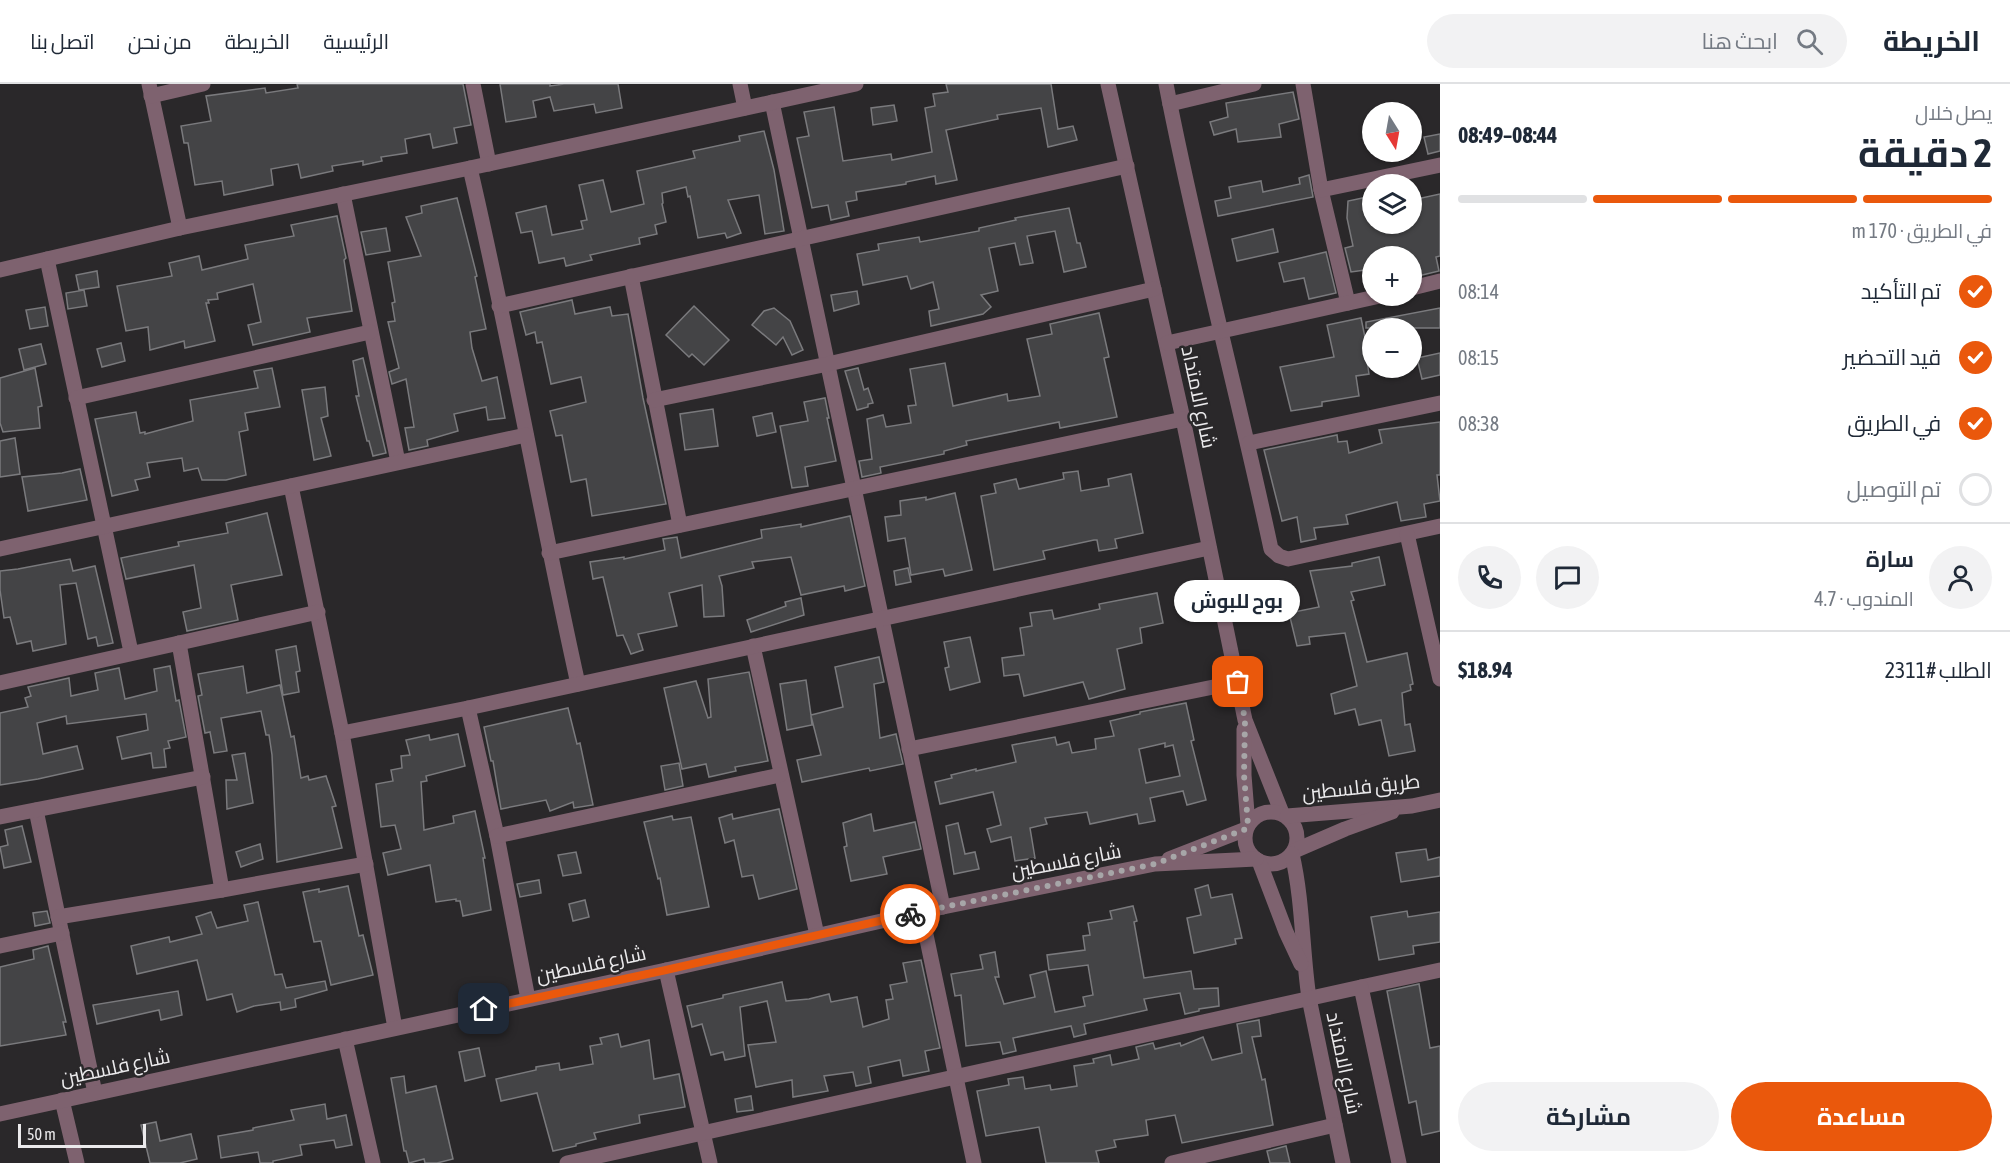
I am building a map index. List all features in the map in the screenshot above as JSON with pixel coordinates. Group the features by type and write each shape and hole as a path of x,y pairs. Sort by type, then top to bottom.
{"street":[{"path":"180,228 150,90 203,84"},
{"path":"473,84 489,164"},
{"path":"740,84 745,108"},
{"path":"0,270 180,228 856,84"},
{"name":"شارع الامتداد","path":"1108,84 1167,344 1238,682 1245,720 1244,775 1247,827"},
{"path":"1166,84 1271,549 1279,556 1288,559 1440,526"},
{"path":"1170,104 1254,84"},
{"path":"1304,84 1321,190 1348,303"},
{"path":"772,102 943,907"},
{"path":"1321,190 1440,165"},
{"path":"499,306 1127,166"},
{"path":"470,168 488,244 549,553 578,684"},
{"path":"343,194 398,462"},
{"path":"47,259 131,652"},
{"path":"631,276 680,525"},
{"path":"1422,286 1440,281"},
{"path":"654,400 828,364 1154,289"},
{"path":"1167,344 1362,300"},
{"path":"76,398 370,332"},
{"path":"1249,444 1440,403"},
{"path":"549,553 1183,420"},
{"path":"0,549 526,435"},
{"path":"291,486 342,733 395,1028"},
{"path":"1407,534 1436,646 1440,679"},
{"path":"342,733 468,708 1209,548"},
{"path":"0,683 318,612"},
{"path":"179,643 222,890"},
{"path":"753,646 817,935"},
{"path":"909,749 1238,682"},
{"path":"468,708 497,836 528,999"},
{"name":"شارع الامتداد","path":"1245,720 1284,815"},
{"path":"497,836 780,774"},
{"path":"0,817 203,777"},
{"name":"طريق فلسطين","path":"1284,815 1412,806 1440,800"},
{"path":"1293,852 1297,845 1297,832 1295,826 1284,815 1263,813 1252,820 1247,827 1245,842 1251,855 1258,860 1277,863 1293,852 1345,829 1412,806"},
{"path":"36,810 95,1093"},
{"name":"شارع فلسطين","path":"1155,864 1247,827"},
{"name":"شارع الامتداد","path":"1293,852 1309,999 1343,1163"},
{"name":"شارع الامتداد","path":"1258,860 1286,932 1305,971"},
{"name":"شارع فلسطين","path":"0,1114 666,970 921,911 1155,864 1258,860"},
{"path":"58,917 366,864"},
{"path":"921,911 974,1163"},
{"path":"0,946 62,933"},
{"path":"666,970 710,1163"},
{"path":"567,1163 1440,970"},
{"path":"1361,987 1399,1163"},
{"path":"345,1039 373,1163"},
{"path":"62,1100 77,1163"},
{"path":"1172,1163 1335,1125"}],"building":[{"path":"297,84 463,84 471,125 454,128 457,143 433,148 430,134 405,139 407,153 381,157 382,161 363,165 363,161 332,166 333,171 301,178 298,164 271,169 273,185 224,195 222,181 195,185 188,143 184,143 181,126 211,121 206,96 265,88 266,93 298,88"},
{"path":"500,84 550,84 550,86 618,84 622,108 596,113 594,104 554,111 550,97 533,101 536,117 506,122"},
{"path":"946,84 1051,84 1058,129 1073,126 1077,140 1048,147 1041,108 997,115 998,119 946,130 957,180 936,184 935,176 906,182 906,184 856,192 857,200 846,202 849,216 831,220 828,205 812,208 797,138 809,136 804,112 834,107 843,161 891,154 892,160 932,152 925,108 935,106 933,94 948,92"},
{"path":"1293,92 1299,119 1279,124 1281,137 1238,142 1236,129 1214,135 1210,122 1228,117 1226,103"},
{"path":"894,105 897,121 873,125 871,108"},
{"path":"764,131 774,170 784,231 765,234 759,195 728,200 741,233 727,238 725,233 698,238 690,196 688,197 686,187 662,193 666,222 655,225 657,234 639,238 640,244 590,255 592,260 566,266 564,258 539,263 532,231 521,233 516,213 546,206 552,235 583,229 581,221 587,220 579,185 603,180 611,212 644,204 637,171 695,158 693,151 740,141 739,136"},
{"path":"1440,134 1440,151 1428,154 1424,137"},
{"path":"1309,175 1313,197 1218,216 1215,201 1231,198 1229,187 1261,181 1263,192 1300,184 1299,178"},
{"path":"1440,194 1440,256 1436,257 1439,271 1422,275 1422,246 1362,246 1362,270 1351,272 1345,248 1353,246 1347,218 1348,201 1362,198 1362,234 1422,234 1422,198"},
{"path":"457,198 477,276 475,277 486,329 470,332 472,348 482,381 497,377 505,418 488,420 486,407 454,414 458,431 427,440 428,446 409,450 405,428 414,427 406,379 392,384 389,372 399,368 388,322 395,321 392,303 395,302 388,262 421,256 406,217 422,213 421,206"},
{"path":"1069,208 1077,243 1080,243 1086,267 1064,272 1055,231 1027,236 1033,263 1020,265 1015,243 989,248 998,291 981,295 991,307 983,314 931,326 929,311 939,309 933,282 911,289 907,276 863,285 857,254 879,250 878,244 919,237 920,242 979,231 979,228 1016,220 1015,218"},
{"path":"337,216 346,258 344,260 352,311 307,318 310,332 253,345 248,325 261,322 253,284 217,293 218,299 208,300 209,303 206,303 215,341 185,348 184,341 150,350 148,327 126,331 117,286 172,276 169,263 199,256 202,270 248,259 245,245 294,236 291,225"},
{"path":"386,228 390,251 366,255 361,232"},
{"path":"1273,229 1278,252 1237,261 1232,239"},
{"path":"1326,252 1336,293 1309,299 1304,278 1284,282 1279,263"},
{"path":"97,271 99,287 79,290 76,275"},
{"path":"84,290 87,306 68,309 66,293"},
{"path":"857,291 859,304 834,311 831,295"},
{"path":"572,300 575,314 610,307 612,316 628,314 666,504 592,516 586,479 571,482 562,435 556,436 550,411 586,402 581,377 551,384 542,342 537,343 535,332 526,335 520,312"},
{"path":"694,306 729,340 704,365 692,354 689,357 666,335"},
{"path":"45,307 48,326 30,329 26,310"},
{"path":"774,308 790,321 803,350 792,355 783,337 776,345 752,325 764,311"},
{"path":"1440,308 1440,328 1422,328 1422,318 1387,318"},
{"path":"1099,313 1109,357 1104,358 1117,417 1060,428 1059,422 966,441 967,445 944,451 944,454 880,467 881,473 862,477 859,461 872,459 867,419 883,415 886,427 911,423 908,406 916,405 910,369 945,363 953,406 1007,394 1008,401 1040,396 1027,339 1052,334 1050,324"},
{"path":"1361,318 1362,375 1356,376 1359,396 1322,402 1322,406 1291,411 1280,367 1334,357 1327,325"},
{"path":"121,343 125,361 102,367 97,349"},
{"path":"41,344 46,364 24,370 19,349"},
{"path":"1440,353 1440,375 1422,379 1422,357"},
{"path":"363,358 386,453 373,456 356,396 359,396 353,361"},
{"path":"35,368 42,406 38,407 40,428 3,432 0,423 0,378"},
{"path":"272,368 280,407 245,413 248,430 239,432 246,475 226,480 202,480 198,468 184,471 182,458 147,463 150,477 135,480 138,490 112,496 95,419 136,412 140,433 145,432 145,434 193,421 190,400 258,388 254,371"},
{"path":"858,368 864,390 868,388 873,403 857,410 845,371"},
{"path":"325,387 328,416 321,418 331,456 314,460 302,390"},
{"path":"825,398 836,461 805,467 808,486 792,488 780,426 808,421 804,402"},
{"path":"713,409 718,446 685,450 680,414"},
{"path":"772,413 776,432 757,436 753,417"},
{"path":"1440,422 1440,475 1437,475 1440,501 1424,504 1426,517 1401,521 1397,502 1346,515 1348,524 1314,528 1316,539 1301,542 1297,517 1282,521 1264,450 1337,435 1338,442 1347,441 1349,453 1382,443 1379,430"},
{"path":"15,438 20,474 0,477 0,441"},
{"path":"80,469 87,500 28,511 22,477"},
{"path":"1078,471 1081,491 1109,486 1108,479 1131,474 1143,533 1115,539 1117,548 1099,551 1097,540 1094,540 1043,551 1045,559 994,570 981,496 996,493 994,484 1016,479 1019,489 1064,479 1063,473"},
{"path":"955,493 972,570 945,576 943,569 911,575 905,538 888,541 885,517 901,515 900,501 926,497 926,500"},
{"path":"267,513 282,575 231,585 238,620 187,631 183,612 201,608 194,565 126,579 121,558 179,546 178,542 228,533 226,523"},
{"path":"850,516 865,586 845,591 844,586 801,595 791,557 752,562 754,568 719,576 724,616 704,617 702,585 669,593 677,626 638,634 643,650 631,654 623,635 617,636 603,577 593,579 590,562 624,557 624,559 665,550 663,539 677,537 681,558 762,538 761,530 801,524 801,527"},
{"path":"1379,557 1385,585 1351,592 1354,600 1351,601 1367,662 1407,653 1413,684 1410,685 1411,690 1402,693 1405,725 1410,724 1415,751 1389,756 1381,720 1359,725 1355,709 1335,714 1331,694 1357,686 1345,633 1309,637 1310,644 1297,646 1289,613 1319,607 1310,571 1352,566 1352,563"},
{"path":"70,559 73,571 95,566 113,643 98,646 96,637 88,639 76,583 60,585 66,644 33,651 31,641 17,644 10,617 4,618 0,571"},
{"path":"908,568 911,582 896,585 894,571"},
{"path":"1157,593 1163,623 1140,628 1142,643 1117,649 1125,689 1089,699 1083,682 1024,696 1019,674 1004,676 1002,658 1024,655 1020,628 1032,626 1030,613 1052,610 1054,619 1100,609 1099,604"},
{"path":"801,598 804,615 751,632 747,620 786,606 785,602"},
{"path":"970,637 980,682 950,690 945,668 949,667 944,642"},
{"path":"296,646 300,671 296,672 299,692 283,695 276,650"},
{"path":"879,657 884,682 874,684 880,738 896,734 903,764 870,771 869,768 802,782 797,760 821,755 811,716 812,725 787,730 780,684 806,680 811,715 843,707 835,667"},
{"path":"170,666 176,701 179,700 186,737 168,741 170,748 164,749 166,767 153,768 151,753 122,759 117,737 148,730 146,714 67,724 66,716 37,723 43,754 77,746 83,769 0,785 0,713 28,707 25,698 31,696 28,687 69,678 71,696 98,690 95,673 119,668 125,699 157,691 154,669"},
{"path":"243,666 247,693 280,685 291,737 294,736 301,778 308,776 309,780 326,776 336,806 332,807 342,848 277,862 272,755 269,735 266,735 261,711 221,718 227,751 214,753 210,732 205,733 198,696 202,695 198,674"},
{"path":"749,672 768,761 735,767 736,771 709,777 706,764 682,769 664,688 696,681 708,718 711,717 708,679"},
{"path":"1186,703 1194,740 1191,741 1206,800 1187,805 1183,791 1150,798 1155,821 1139,824 1137,814 1090,824 1087,812 1045,818 1047,824 1030,828 1035,858 1015,861 1011,837 991,842 987,829 1001,825 993,792 940,804 935,782 952,778 951,775 1016,762 1012,745 1055,737 1057,745 1069,742 1072,753 1096,749 1095,739 1114,736 1110,721 1140,714 1140,712","holes":["1165,743 1165,747 1173,745 1180,776 1146,783 1139,749"]},
{"path":"568,708 577,744 580,743 593,805 574,808 573,802 550,811 546,800 501,809 493,761 491,761 484,727"},
{"path":"458,734 465,766 426,776 427,781 421,782 424,830 454,823 453,816 475,811 485,858 483,858 491,910 463,916 460,901 456,899 436,902 430,865 388,875 383,853 401,849 395,825 381,827 376,784 393,781 391,770 402,768 401,756 410,755 406,740 429,735 430,740"},
{"path":"245,753 253,803 227,809 226,780 237,780 232,755"},
{"path":"679,763 683,786 665,790 661,766"},
{"path":"779,809 797,889 759,899 753,875 742,877 734,840 725,843 719,818 732,814 733,819"},
{"path":"871,814 874,831 915,822 921,849 883,857 887,874 851,881 844,847 847,846 843,823"},
{"path":"672,816 673,820 691,817 709,907 667,915 660,878 658,879 644,822"},
{"path":"958,823 965,854 975,852 979,869 954,874 946,826"},
{"path":"22,826 31,862 4,868 0,847 8,845 5,830"},
{"path":"260,844 263,859 241,867 236,852"},
{"path":"1426,849 1428,860 1440,857 1440,876 1401,882 1396,853"},
{"path":"576,852 581,873 563,876 558,855"},
{"path":"539,880 541,893 520,897 517,884"},
{"path":"1208,885 1211,898 1232,894 1242,938 1235,939 1236,944 1194,953 1187,918 1201,915 1195,889"},
{"path":"348,886 359,936 363,935 373,975 331,985 321,941 314,942 303,892 319,889 319,892"},
{"path":"585,900 589,917 573,921 569,904"},
{"path":"258,902 275,975 282,974 286,988 325,981 327,990 295,999 296,1007 281,1010 280,1002 254,1006 237,1012 232,994 207,1000 197,960 137,974 131,946 169,937 170,942 202,934 196,917 211,912 217,928 248,921 244,905"},
{"path":"1133,906 1144,978 1191,971 1194,989 1218,988 1219,1006 1185,1014 1180,993 1144,999 1147,1010 1084,1024 1086,1034 1074,1037 1071,1026 1013,1038 1016,1051 1003,1054 1000,1042 966,1046 961,995 955,996 951,974 983,969 980,955 995,952 999,977 995,977 1004,1004 1035,997 1030,975 1046,971 1055,1012 1085,1006 1083,997 1093,995 1088,965 1049,970 1047,955 1085,950 1083,936 1090,935 1088,923 1112,919 1110,911"},
{"path":"47,911 50,923 35,926 33,913"},
{"path":"1407,911 1408,917 1440,912 1440,942 1413,946 1414,954 1379,960 1371,917"},
{"path":"48,946 66,1022 63,1022 66,1035 0,1046 0,967 34,959 33,950"},
{"path":"921,960 940,1048 925,1051 929,1071 903,1076 900,1060 868,1067 871,1083 856,1086 853,1072 824,1076 828,1091 793,1097 792,1080 756,1087 748,1045 776,1042 767,1001 740,1007 745,1056 725,1060 723,1052 711,1055 702,1024 692,1027 687,1006 723,998 723,995 782,982 786,1001 829,994 831,1002 857,997 863,1027 889,1019 886,1000 893,999 890,985 907,982 903,963"},
{"path":"1419,984 1430,1048 1440,1046 1440,1131 1422,1135 1416,1101 1409,1103 1387,991"},
{"path":"178,991 182,1015 161,1020 159,1010 97,1024 93,1005"},
{"path":"1259,1020 1261,1036 1252,1037 1262,1080 1265,1079 1273,1125 1182,1143 1175,1115 1146,1120 1148,1135 1114,1140 1116,1147 1096,1151 1099,1163 1046,1163 1039,1127 986,1136 977,1091 1009,1085 1008,1079 1023,1077 1025,1089 1050,1085 1051,1090 1077,1086 1074,1066 1094,1063 1093,1059 1110,1055 1112,1065 1139,1059 1136,1047 1153,1043 1155,1049 1180,1043 1181,1046 1203,1037 1212,1060 1242,1053 1237,1024"},
{"path":"618,1034 621,1047 649,1040 654,1079 679,1074 685,1107 639,1115 640,1123 594,1133 596,1139 553,1151 537,1093 501,1101 496,1079 559,1063 560,1070 593,1064 590,1046 602,1044 600,1038"},
{"path":"479,1048 485,1076 465,1081 459,1052"},
{"path":"404,1076 406,1093 436,1086 453,1159 425,1163 424,1159 409,1163 406,1151 404,1151 391,1078"},
{"path":"751,1096 753,1110 737,1112 735,1099"},
{"path":"325,1104 327,1119 346,1115 352,1145 336,1148 334,1140 300,1145 302,1155 273,1161 273,1163 260,1163 258,1152 221,1158 218,1136 294,1120 291,1110"},
{"path":"156,1122 160,1141 191,1134 197,1159 180,1163 150,1163 141,1125"},
{"path":"1286,1146 1290,1163 1270,1163 1267,1151"}],"way so far":[{"path":"910,914 1155,864 1246,829 1248,825 1244,775 1245,720 1238,682"}],"place":[{"name":"بوح للبوش","path":"1238,682"}],"route":[{"path":"484,1009 910,914"}]}
